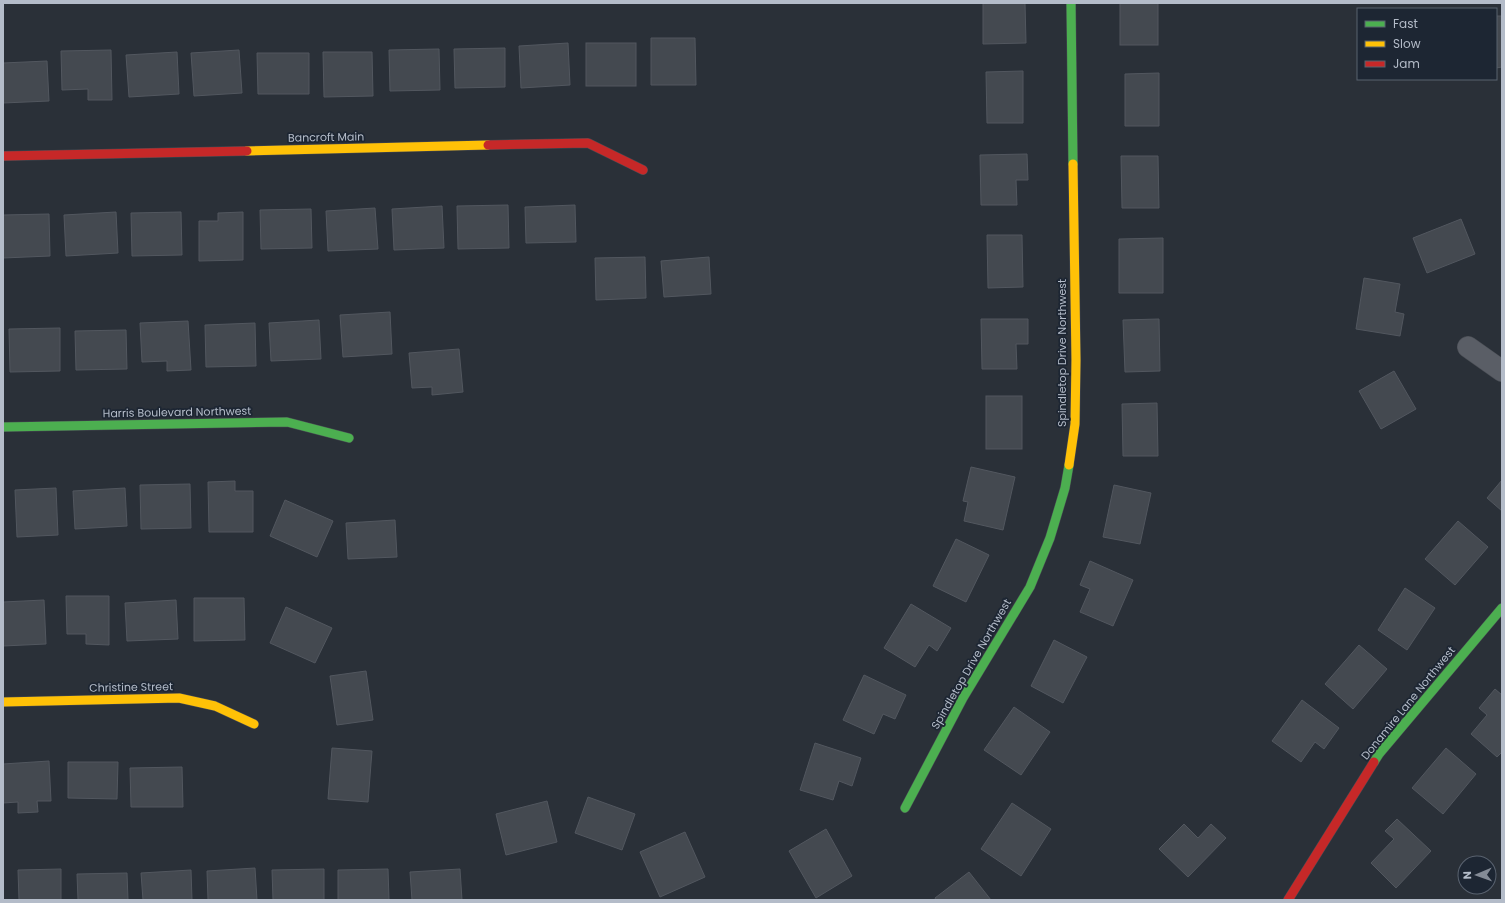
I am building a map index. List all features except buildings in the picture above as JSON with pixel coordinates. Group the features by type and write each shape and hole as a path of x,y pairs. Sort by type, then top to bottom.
{"street":[{"name":"Spindletop Drive Northwest","path":"905,808 963,698 1030,587 1050,538 1065,488 1075,424 1076,360 1071,3"},
{"name":"Bancroft Main","path":"3,156 588,143 643,170"},
{"path":"1468,347 1502,371"},
{"name":"Harris Boulevard Northwest","path":"3,427 287,422 349,438"},
{"name":"Donamire Lane Northwest","path":"1288,900 1379,754 1502,608"},
{"name":"Christine Street","path":"3,702 179,698 215,706 254,724"}],"traffic: fast":[{"path":"1071,3 1073,164"},
{"path":"3,427 287,422 349,438"},
{"path":"905,808 963,698 1030,587 1050,538 1065,488 1069,465"},
{"path":"1374,762 1379,754 1502,608"}],"traffic: slow":[{"path":"247,151 488,145"},
{"path":"1069,465 1075,424 1076,360 1073,164"},
{"path":"3,702 179,698 215,706 254,724"}],"traffic: jam":[{"path":"488,145 588,143 643,170"},
{"path":"3,156 247,151"},
{"path":"1288,900 1374,762"}]}
